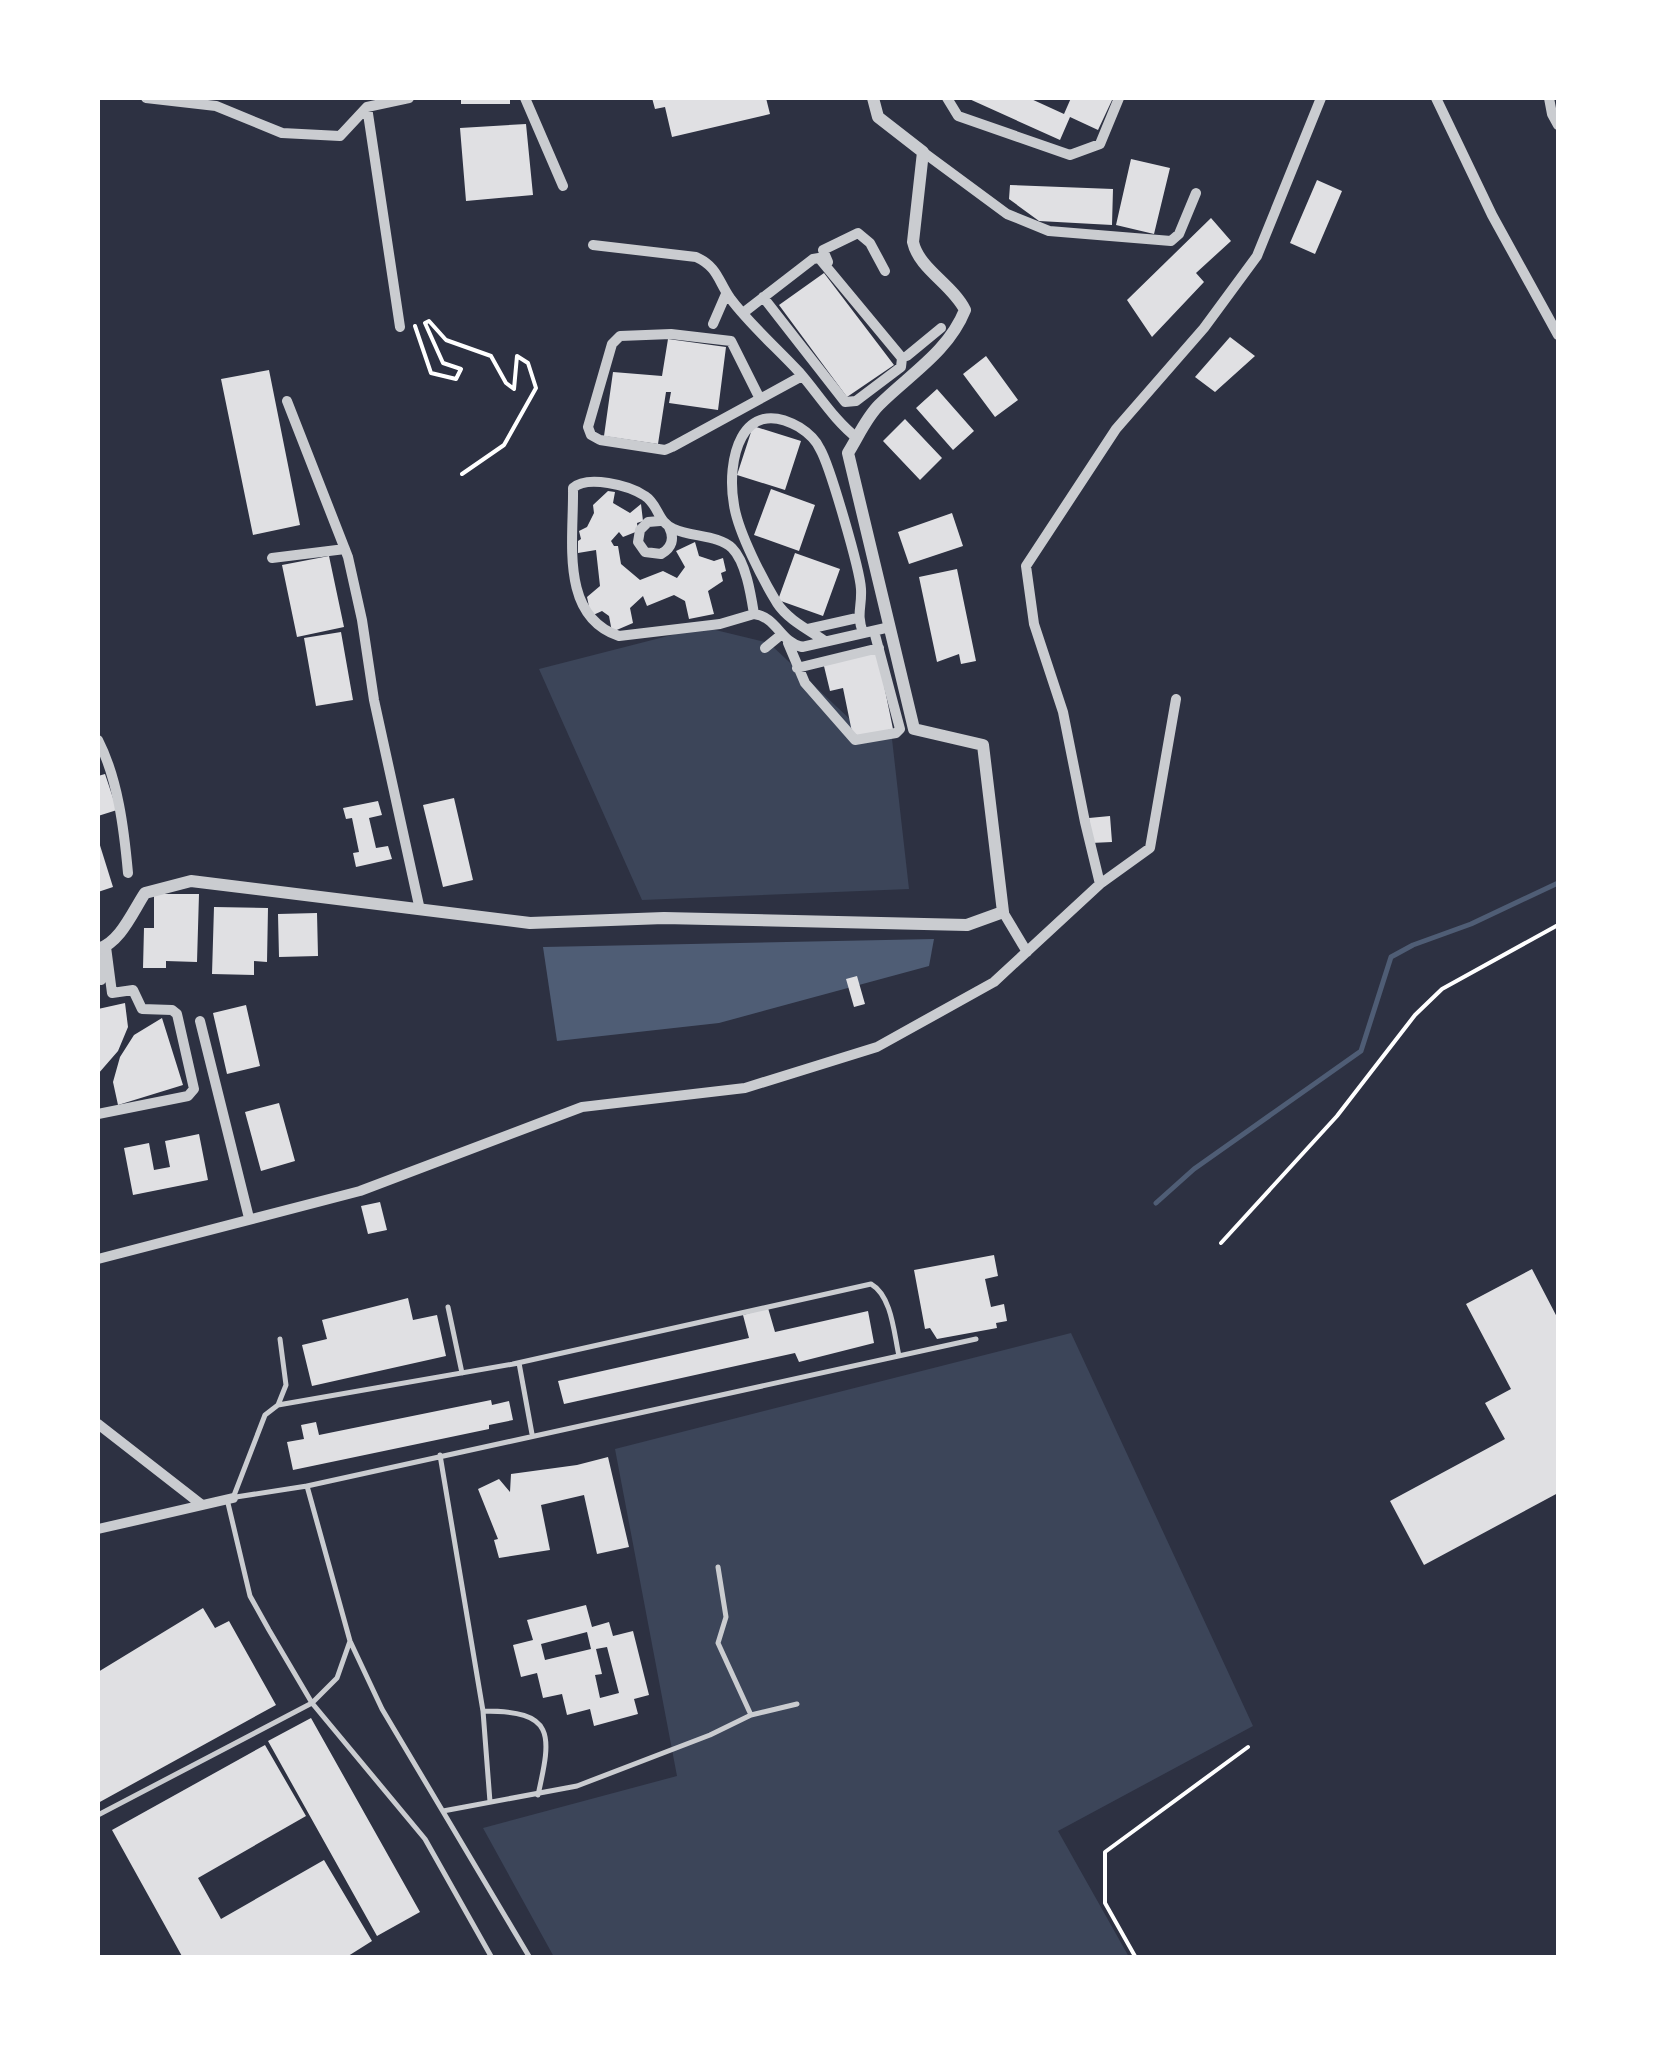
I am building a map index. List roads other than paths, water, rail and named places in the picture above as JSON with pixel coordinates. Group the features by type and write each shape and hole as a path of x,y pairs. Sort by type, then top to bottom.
{"street":[{"path":"146,98 216,106 282,134 340,136 367,108 409,98"},
{"path":"525,98 563,186"},
{"path":"873,98 878,117 923,152 1007,214 1057,234 1171,241 1179,234 1196,193"},
{"path":"946,98 958,116 1070,155 1100,144 1120,98"},
{"path":"1100,884 1064,712 1034,624 1026,566 1116,429 1204,328 1256,256 1321,98"},
{"path":"1436,98 1492,215 1558,335"},
{"path":"1549,98 1558,125"},
{"path":"367,108 400,327"},
{"path":"923,152 912,242 916,255 956,293 965,310 957,330 876,408 848,452 914,729 984,745 1003,912 1027,952"},
{"path":"885,271 870,243 858,233 822,252 918,370"},
{"path":"593,245 696,257 716,271 726,294 842,426 858,438"},
{"path":"743,313 763,297 819,258 902,358 901,367 856,401 845,402 763,297"},
{"path":"713,324 726,294"},
{"path":"907,356 942,328"},
{"path":"760,399 731,341 671,334 620,336 612,344 588,427 591,435 600,440 665,450 760,399 802,376"},
{"path":"287,402 344,549 420,910"},
{"path":"754,614 737,553 728,543 664,524 648,497 637,492 592,479 581,480 573,488 576,594 586,616 619,636 764,615 785,639 805,682 854,740 896,733 900,729 878,648 858,618 860,584 822,452 802,428 759,419 745,428 732,468 734,505 778,604 825,641"},
{"path":"272,558 344,549"},
{"path":"808,629 858,618"},
{"path":"764,648 785,639 802,647 890,627"},
{"path":"850,636 853,654"},
{"path":"797,668 878,648"},
{"path":"98,1260 360,1191 582,1107 745,1088 877,1047 994,982 1100,884 1150,848 1176,699"},
{"path":"98,740 122,825 128,873"},
{"path":"100,949 120,932 145,893 191,881 530,923 664,918 967,926 1003,912"},
{"path":"100,949 101,980"},
{"path":"100,949 112,993"},
{"path":"98,995 133,990 142,1009 172,1010 178,1014 194,1090 188,1096 98,1114"},
{"path":"200,1021 249,1218"},
{"path":"98,1424 202,1505"},
{"path":"98,1528 230,1499"}],"lane":[{"path":"492,1958 424,1840 312,1703 250,1596 230,1499 264,1415 278,1405 514,1364 871,1284 885,1298 899,1356"},
{"path":"448,1307 462,1373"},
{"path":"278,1405 286,1384 280,1339"},
{"path":"230,1499 308,1486 976,1339"},
{"path":"514,1364 519,1363 532,1435"},
{"path":"440,1455 483,1710 490,1802"},
{"path":"308,1486 350,1641 382,1710 530,1958"},
{"path":"718,1566 726,1617 718,1642 751,1714"},
{"path":"98,1815 312,1703 337,1678 350,1641"},
{"path":"443,1811 577,1786 710,1735 751,1714 797,1704"},
{"path":"483,1710 516,1711 529,1716 547,1736 548,1754 538,1794"}],"waterway":[{"path":"1156,1203 1194,1169 1361,1051 1391,957 1558,883"}]}
